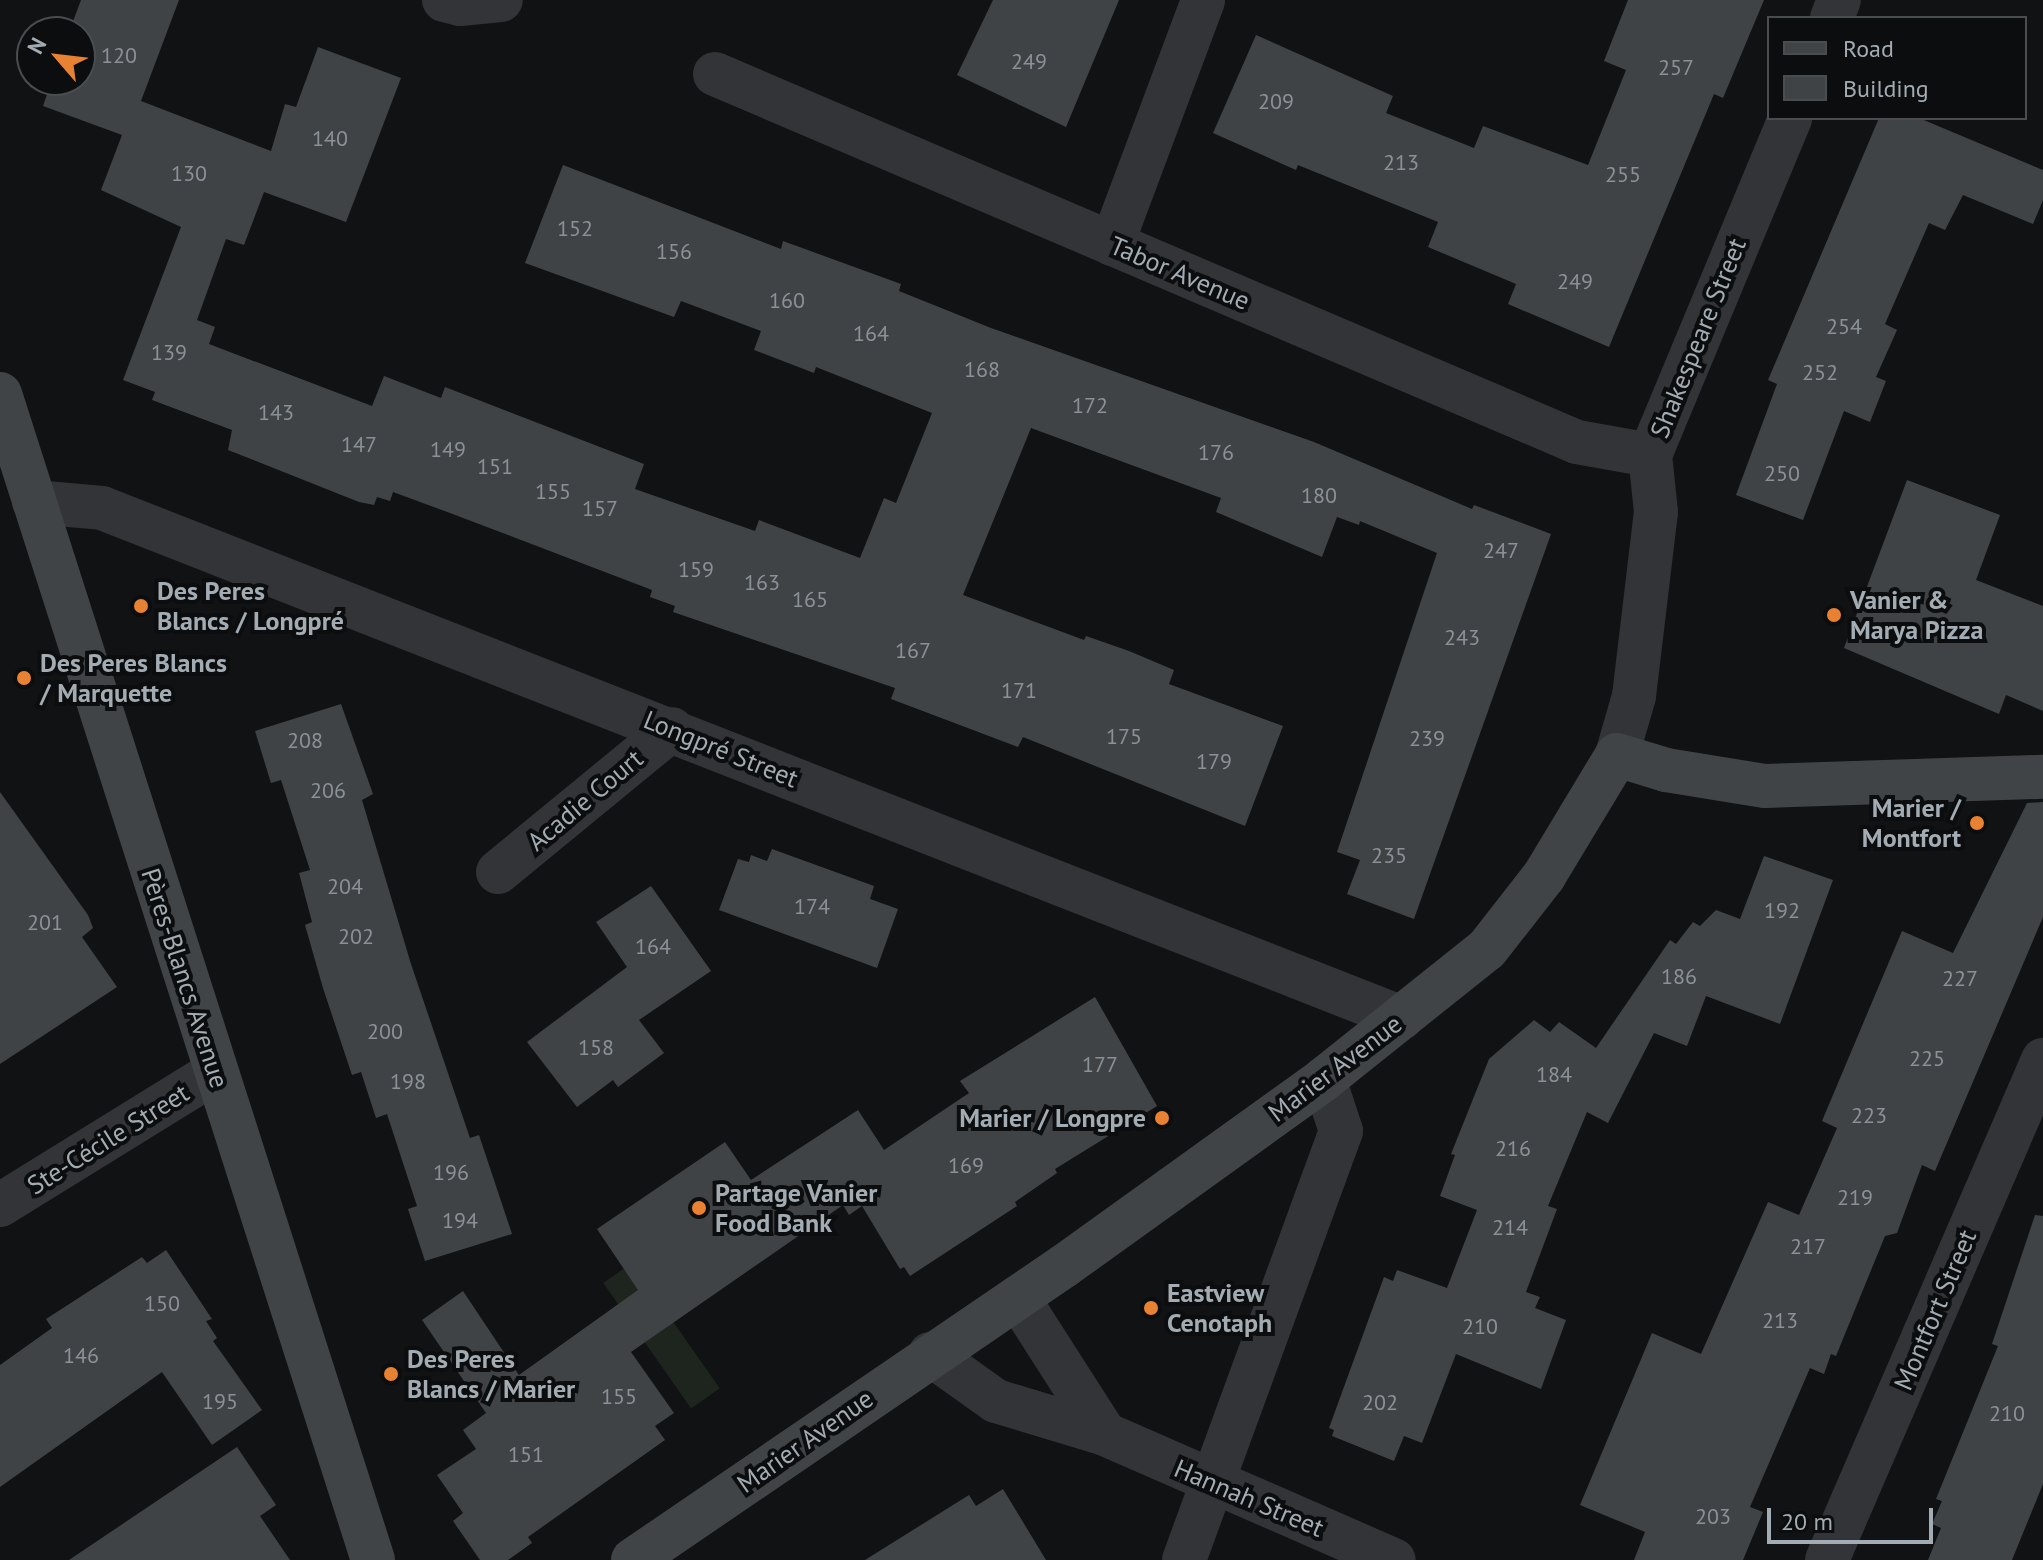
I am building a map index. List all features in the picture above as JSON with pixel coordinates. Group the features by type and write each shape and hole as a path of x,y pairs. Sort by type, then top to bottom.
{"street":[{"path":"444,0 460,4 501,0"},
{"path":"1112,244 1203,0"},
{"name":"Tabor Avenue","path":"715,74 1577,442 1650,455"},
{"name":"Shakespeare Street","path":"1617,755 1634,696 1654,527 1650,455 1789,120"},
{"name":"Pères-Blancs Avenue","path":"3,416 34,502 373,1560"},
{"name":"Longpré Street","path":"34,502 102,508 672,729 1402,1018"},
{"name":"Acadie Court","path":"498,872 672,729"},
{"path":"1617,755 1666,770 1765,786 2043,777"},
{"name":"Marier Avenue","path":"633,1560 930,1354 1018,1298 1324,1079 1487,949 1544,876 1617,755"},
{"name":"Montfort Street","path":"1827,1560 2043,1060"},
{"name":"Ste-Cécile Street","path":"0,1205 215,1072"},
{"path":"1184,1560 1341,1131 1324,1079"},
{"path":"1018,1298 1105,1434"},
{"name":"Hannah Street","path":"930,1354 996,1401 1105,1434 1394,1560"}],"shaded area":[{"path":"632,1263 720,1388 691,1408 603,1283"}],"building":[{"path":"81,0 179,0 141,101 271,151 285,104 296,107 318,47 401,78 346,222 264,192 244,245 226,239 197,320 215,327 209,344 372,406 384,376 441,398 445,387 644,464 635,489 755,531 759,520 860,558 884,498 896,503 932,413 816,367 814,373 754,350 761,331 681,301 674,317 525,263 563,165 781,249 783,241 901,284 899,291 991,328 1314,442 1472,509 1474,505 1551,534 1414,919 1347,894 1360,860 1337,852 1437,553 1360,521 1359,525 1337,517 1322,557 1216,512 1221,498 1031,428 963,595 1084,640 1086,636 1129,651 1174,670 1169,684 1283,726 1245,826 1023,737 1018,747 891,699 895,688 673,612 675,606 650,597 652,590 393,492 390,501 377,497 374,505 359,502 228,450 232,430 152,400 155,392 123,380 181,227 101,190 122,135 43,106 46,96 96,96 96,16 75,16"},
{"path":"993,0 1119,0 1066,127 957,75"},
{"path":"1628,0 1764,0 1723,98 1714,94 1609,347 1508,304 1516,284 1428,247 1438,222 1298,165 1296,170 1213,133 1256,35 1393,96 1386,113 1474,148 1483,126 1588,165 1626,70 1604,61"},
{"path":"1878,120 1924,120 2043,170 2043,200 2033,224 1963,195 1945,230 1929,223 1885,324 1897,330 1876,377 1886,381 1870,422 1844,411 1803,520 1736,495 1777,384 1768,380"},
{"path":"1907,480 2000,515 1976,580 2043,606 2043,711 2006,695 1999,714 1844,648"},
{"path":"341,704 373,794 362,800 411,964 470,1138 479,1135 512,1234 425,1261 408,1209 417,1206 387,1114 376,1118 361,1072 352,1075 323,988 305,925 312,922 299,873 310,870 281,780 271,783 255,731"},
{"path":"0,792 88,915 93,928 82,937 117,987 0,1064"},
{"path":"2043,802 2043,917 1935,1171 1922,1165 1897,1233 1885,1236 1836,1356 1831,1354 1824,1374 1810,1368 1750,1507 1763,1512 1743,1560 1634,1560 1645,1532 1580,1505 1652,1333 1701,1354 1768,1202 1799,1215 1837,1128 1822,1121 1902,931 1953,953 2027,803"},
{"path":"772,849 874,886 870,899 898,909 877,968 719,910 738,859 749,862 751,855 767,861"},
{"path":"1764,856 1833,880 1780,1024 1706,996 1687,1046 1654,1033 1608,1123 1587,1112 1548,1206 1557,1209 1526,1292 1540,1297 1535,1308 1566,1320 1541,1389 1456,1354 1422,1443 1404,1436 1394,1461 1332,1436 1334,1430 1329,1428 1384,1277 1393,1281 1397,1270 1447,1288 1477,1210 1440,1196 1455,1155 1451,1154 1489,1059 1534,1020 1550,1032 1559,1022 1596,1048 1670,940 1676,944 1693,922 1700,926 1716,910 1740,919"},
{"path":"651,886 711,971 639,1020 664,1053 618,1087 613,1080 577,1107 527,1042 627,967 596,922"},
{"path":"1095,997 1157,1106 1055,1169 1057,1173 1015,1202 1017,1206 910,1276 904,1267 900,1269 862,1206 849,1215 843,1205 631,1352 674,1413 655,1426 665,1440 528,1537 532,1543 508,1560 480,1560 453,1521 463,1513 437,1475 476,1449 463,1430 486,1413 422,1320 463,1291 519,1375 638,1290 597,1229 725,1142 751,1180 858,1110 884,1150 969,1093 960,1081"},
{"path":"2035,1215 2043,1216 2043,1484 2012,1560 1928,1560 1941,1528 1932,1524 1942,1501 1936,1499 1998,1346 1992,1344"},
{"path":"166,1250 212,1319 206,1321 217,1338 213,1341 262,1410 212,1445 162,1372 0,1487 0,1365 52,1328 46,1319 142,1257 147,1263"},
{"path":"237,1447 276,1505 260,1516 290,1560 69,1560"},
{"path":"1003,1489 1046,1560 865,1560 969,1495 976,1506"}],"place":[{"name":"Des Peres Blancs / Longpré","path":"141,606"},
{"name":"Vanier & Marya Pizza","path":"1834,615"},
{"name":"Des Peres Blancs / Marquette","path":"24,678"},
{"name":"Marier / Montfort","path":"1977,823"},
{"name":"Marier / Longpre","path":"1162,1118"},
{"name":"Partage Vanier Food Bank","path":"699,1208"},
{"name":"Eastview Cenotaph","path":"1151,1308"},
{"name":"Des Peres Blancs / Marier","path":"391,1374"}]}
